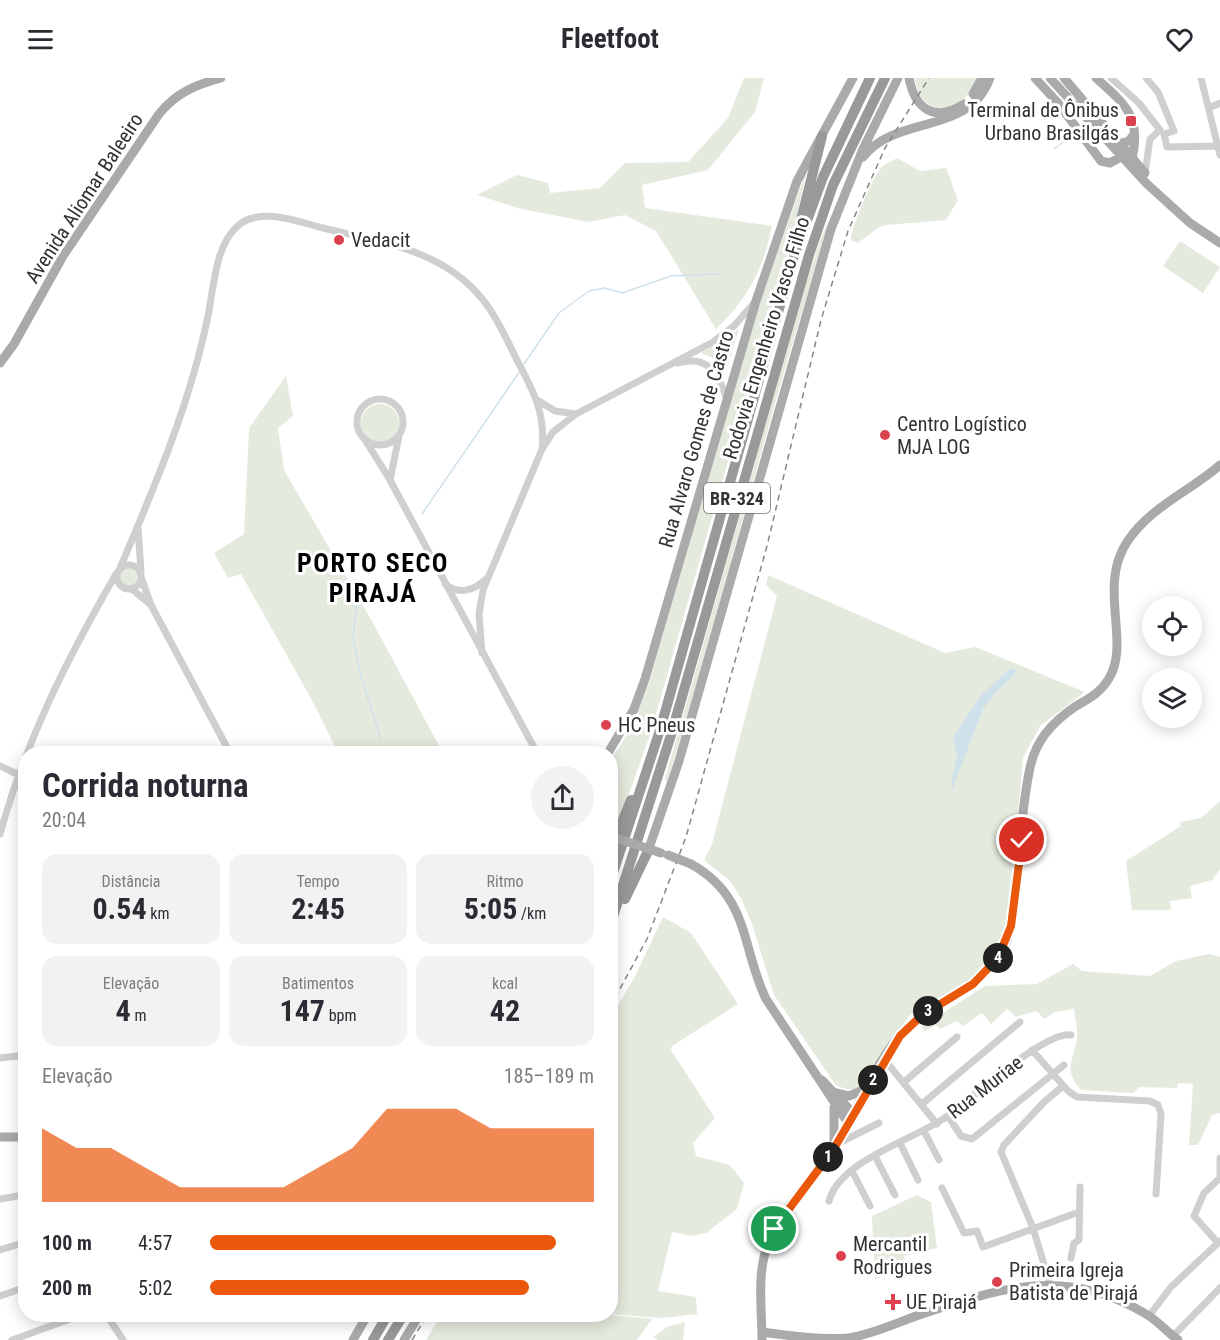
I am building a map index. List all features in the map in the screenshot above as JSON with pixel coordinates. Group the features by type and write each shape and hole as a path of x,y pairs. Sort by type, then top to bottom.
{"highway":[{"name":"Rodovia Engenheiro Vasco Filho","path":"618,858 660,730 794,256 823,177 870,78"},
{"name":"Rodovia Engenheiro Vasco Filho","path":"618,902 671,735 809,255 833,185 885,78"},
{"path":"794,256 804,203 822,136"},
{"path":"618,832 660,730"},
{"path":"618,910 648,850"},
{"path":"373,1340 383,1322"},
{"path":"388,1340 399,1322"}],"main road":[{"name":"Avenida Aliomar Baleeiro","path":"0,363 14,344 72,242 159,114 172,100 190,88 221,78"},
{"path":"822,136 853,78"},
{"path":"648,850 679,761 803,319 831,229 849,183 898,78"},
{"path":"909,78 919,105 931,112 941,113 956,109 965,103 982,78"},
{"path":"849,183 862,158 874,146 898,133 953,118 972,104 990,78"},
{"path":"1035,78 1083,135 1097,158 1110,163 1120,154 1122,143"},
{"path":"1050,78 1120,154 1145,173 1167,201"},
{"path":"1064,78 1122,143 1132,161 1167,201 1190,223 1220,243"},
{"path":"1096,78 1128,108 1132,116 1134,134 1132,161"},
{"path":"1122,143 1129,141 1134,134"},
{"name":"Rua Alvaro Gomes de Castro","path":"612,746 634,709 645,679 756,301 798,181 822,136"},
{"path":"1176,1338 1149,1316 1102,1294 1050,1284 1009,1288 852,1337 816,1339 762,1336 761,1275 769,1241 781,1217 835,1147 884,1059 914,1022 973,984 989,970 1004,948 1013,917 1025,794 1035,750 1052,725 1100,690 1112,673 1116,662 1112,597 1118,558 1128,541 1150,515 1220,465"},
{"path":"618,839 691,864 714,880 734,904 743,924 757,978 766,999 817,1076 833,1105 848,1123"},
{"path":"817,1076 853,1113"},
{"path":"830,1088 839,1094 849,1096 869,1086"},
{"path":"833,1105 835,1147"},
{"path":"0,1137 18,1137"},
{"path":"352,1340 363,1322"},
{"path":"404,1340 415,1322"}],"street":[{"path":"1111,78 1139,103 1160,130 1150,139 1145,173"},
{"path":"1146,78 1158,92 1174,131 1164,134 1167,147 1219,146"},
{"path":"1201,78 1220,155"},
{"path":"29,746 43,711 118,571 138,526 189,391 220,255 233,232 251,219 264,216 292,220 414,250 438,260 480,295 497,320 539,402 543,428 542,449"},
{"path":"482,653 479,614 487,577 542,449 557,429 576,414 725,333 756,301"},
{"path":"664,368 690,361 707,364 716,372 726,397"},
{"path":"390,480 403,420 396,406 389,402 374,401 367,404 358,417 357,424 390,480 442,581 533,746"},
{"path":"539,402 555,411 576,414"},
{"path":"364,438 370,443 382,445 394,440 400,434"},
{"path":"138,526 141,575 151,605 225,746"},
{"path":"118,571 132,565 141,575"},
{"path":"118,571 117,581 151,605"},
{"path":"104,595 139,584 141,575"},
{"path":"442,581 454,590 466,591 478,586 487,577"},
{"path":"0,766 17,774 0,834"},
{"path":"922,1104 1020,1022"},
{"name":"Rua Muriae","path":"829,1201 838,1184 852,1171 875,1156 937,1124 1032,1050 1063,1035 1071,1035"},
{"path":"904,1082 957,1037"},
{"path":"1032,1050 1063,1086 1083,1098 1150,1101 1158,1105 1161,1114 1156,1194"},
{"path":"0,1058 18,1056"},
{"path":"884,1059 937,1124"},
{"path":"948,1116 963,1138 972,1139 1064,1065"},
{"path":"1050,1284 1033,1228 1002,1156 1004,1146 1044,1102 1063,1086"},
{"path":"835,1147 879,1123"},
{"path":"924,1131 939,1160"},
{"path":"900,1143 918,1180"},
{"path":"875,1156 895,1196"},
{"path":"1149,1316 1172,1287 1219,1242 1194,1216 1204,1193 1220,1178 1220,1158"},
{"path":"852,1171 870,1206"},
{"path":"1071,1258 1074,1243 1079,1240 1080,1187"},
{"path":"942,1188 964,1233 976,1231 983,1247 1079,1212"},
{"path":"0,1199 18,1196"},
{"path":"0,1250 18,1244"},
{"path":"1176,1338 1220,1288"},
{"path":"0,1296 18,1290"},
{"path":"12,1340 62,1322"},
{"path":"111,1322 123,1340"}],"shaded area":[{"path":"744,78 764,78 755,112 708,170 642,185 645,208 772,226 764,256 753,282 737,306 716,329 656,231 625,215 589,222 521,209 477,195 517,175 548,183 550,193 600,188 625,163 688,162 728,118"},
{"path":"915,78 978,78 961,102 942,108 935,107 923,99 916,86"},
{"path":"897,158 920,171 946,168 958,200 946,220 886,225 879,227 858,243 851,240 858,215 877,173 884,165"},
{"path":"807,169 793,233 650,735 618,825 618,748 628,733 649,683 755,317"},
{"path":"836,205 786,366 667,782 665,779 798,308 820,240"},
{"path":"1180,241 1220,267 1203,293 1163,266"},
{"path":"739,329 726,371 715,359 701,353"},
{"path":"286,376 293,416 278,428 284,470 373,623 439,746 335,746 313,702 241,574 228,578 214,553 244,534 249,428"},
{"path":"380,404 387,405 393,410 398,416 398,430 393,436 387,441 380,442 373,441 367,436 362,430 361,423 362,416 367,410 373,405"},
{"path":"128,568 134,571 137,577 134,583 128,586 122,583 119,577 122,571"},
{"path":"768,575 945,653 975,647 1085,692 1040,726 1023,758 1009,914 1000,945 979,974 909,1016 865,1084 854,1089 842,1088 835,1084 774,995 751,921 741,898 730,881 704,860 712,844 777,596 766,585"},
{"path":"1010,669 1015,669 1015,674 995,693 983,709 952,790 951,784 957,756 953,737 982,694"},
{"path":"1220,801 1220,869 1212,880 1190,886 1192,898 1170,901 1171,910 1132,910 1126,861 1181,826 1180,822 1201,818"},
{"path":"663,917 691,933 738,1004 672,1046 671,1050 715,1118 693,1143 696,1156 730,1165 744,1183 737,1209 706,1233 692,1236 672,1232 658,1291 696,1297 697,1314 663,1318 618,1315 618,1006"},
{"path":"1209,954 1220,957 1220,1113 1212,1115 1198,1145 1189,1145 1193,1084 1178,1083 1177,1088 1139,1087 1134,1093 1081,1090 1075,1083 1071,1071 1077,1035 1074,1009 1055,1012 1044,1019 1037,1011 1016,1017 1007,1009 991,1024 982,1013 963,1026 957,1021 940,1029 936,1025 925,1031 921,1027 985,986 1037,984 1073,964 1082,971 1150,976 1176,961"},
{"path":"917,1195 931,1202 937,1248 904,1256 905,1269 875,1279 872,1216"},
{"path":"618,1316 652,1319 637,1340 426,1340 437,1322 618,1322"},
{"path":"685,1322 683,1340 658,1340 653,1337 667,1327"}],"waterway":[{"path":"1054,149 1075,133"},
{"path":"524,364 559,313 589,291 605,288 622,293 671,276 719,274"},
{"path":"422,514 520,371"},
{"path":"359,581 353,638 361,677 381,739"}],"railway":[{"path":"618,992 647,939 686,837 767,546 821,320 848,231 885,148 929,78"},
{"path":"412,1340 423,1322"}],"place":[{"name":"Terminal de Ônibus Urbano Brasilgás","path":"1131,121"},
{"name":"Vedacit","path":"339,240"},
{"name":"Centro Logístico MJA LOG","path":"885,435"},
{"name":"HC Pneus","path":"606,725"},
{"name":"Mercantil Rodrigues","path":"841,1256"},
{"name":"Primeira Igreja Batista de Pirajá","path":"997,1282"},
{"name":"UE Pirajá","path":"893,1302"}],"district":[{"name":"PORTO SECO PIRAJÁ","path":"373,578"}],"route":[{"path":"774,1229 833,1150 884,1059 900,1036 921,1016 981,978 998,958 1008,938 1013,917 1022,840"}]}
